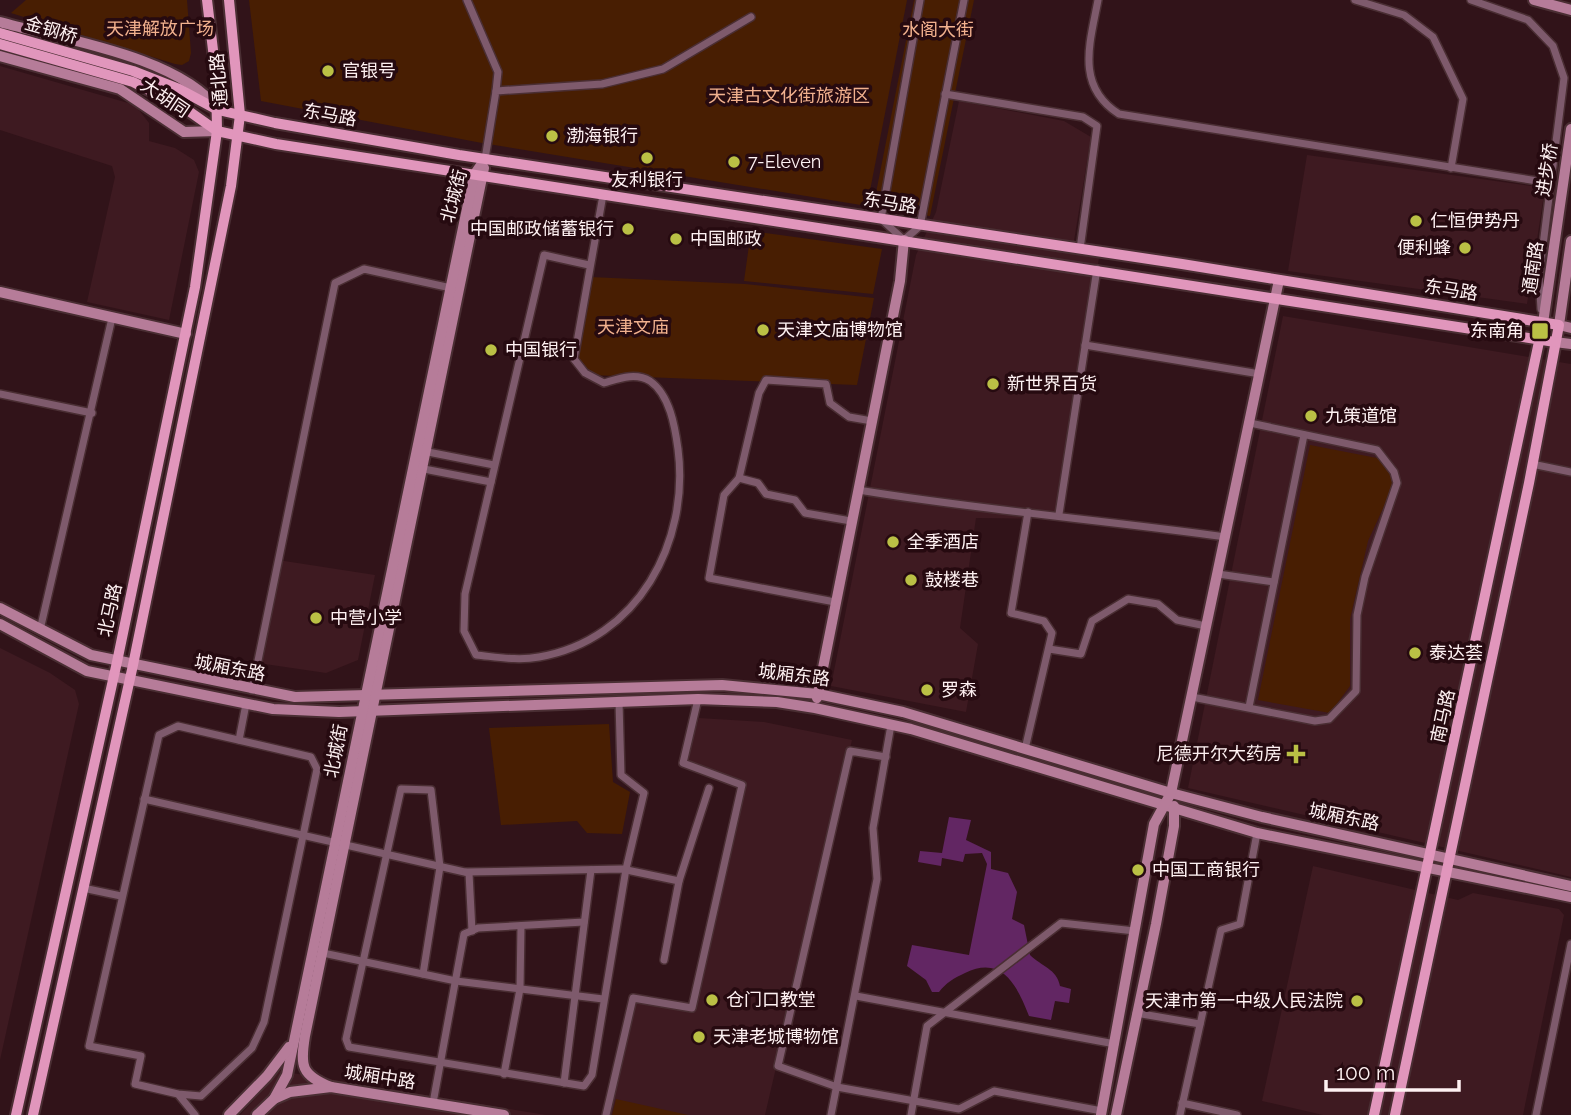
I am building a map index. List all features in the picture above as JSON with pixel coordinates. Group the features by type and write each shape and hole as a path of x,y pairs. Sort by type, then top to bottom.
{"main road":[{"name":"通北路","path":"207,0 218,110"},
{"name":"通北路","path":"229,0 240,115"},
{"name":"金钢桥","path":"0,33 133,77"},
{"name":"金钢桥","path":"0,44 133,77"},
{"name":"大胡同","path":"133,77 179,89 218,110"},
{"name":"大胡同","path":"133,77 217,131"},
{"name":"东马路","path":"218,110 485,159 1559,325"},
{"name":"北马路","path":"16,1115 117,662 186,334 212,186 218,110"},
{"name":"北马路","path":"33,1115 130,681 207,316 240,115"},
{"name":"东马路","path":"217,131 479,176 1097,269 1555,342"},
{"name":"南马路","path":"1374,1115 1543,323"},
{"name":"南马路","path":"1395,1115 1559,325"},
{"path":"78,838 93,841"}],"street":[{"path":"467,0 498,72 485,159"},
{"path":"904,240 881,219 920,0"},
{"path":"816,708 900,281 904,240 920,226 964,0"},
{"path":"1097,0 1088,71 1093,90 1119,114 1550,183"},
{"path":"1355,0 1404,15 1433,37 1462,99 1451,168"},
{"path":"1471,0 1528,20 1553,46 1564,78 1538,277 1543,323 1566,313"},
{"path":"1534,0 1571,10"},
{"path":"496,91 602,85 663,69 751,16"},
{"name":"大胡同","path":"0,22 160,68 191,82 218,110"},
{"name":"大胡同","path":"0,56 120,89 184,132 217,131"},
{"path":"946,94 1083,117 1097,126 1080,249"},
{"name":"进步桥","path":"1558,217 1571,129"},
{"name":"北城街","path":"331,1087 311,1078 304,1068 302,1056 450,288 485,159"},
{"name":"北城街","path":"370,696 428,452 479,176"},
{"path":"589,265 544,255 465,593 464,631 476,655 520,659 572,647 617,622 639,599 658,570 679,510 679,459 674,422 656,388 649,381 624,377 604,383 577,365 574,359 603,195"},
{"name":"通南路","path":"1543,323 1558,217"},
{"name":"通南路","path":"1559,325 1566,313 1571,241"},
{"path":"252,690 335,283 364,269 450,288"},
{"path":"1059,514 1097,269"},
{"path":"886,757 850,751 778,1066 837,1087 959,1109 994,1091 1102,1113 1154,824 1171,793 1279,280"},
{"path":"0,292 186,334"},
{"path":"40,630 92,413 111,318"},
{"path":"1559,325 1571,328"},
{"path":"1555,342 1571,344"},
{"path":"1085,345 1260,373"},
{"path":"835,602 709,578 724,495 739,478 759,393 766,380 826,384 830,403 849,418 872,421"},
{"path":"0,394 92,413"},
{"path":"1192,697 1315,721 1329,719 1356,691 1357,615 1365,578 1397,482 1394,472 1377,450 1250,423"},
{"path":"1249,707 1304,435"},
{"path":"428,452 495,465"},
{"path":"1532,464 1571,472"},
{"path":"424,469 491,482"},
{"path":"739,478 758,483 766,494 795,500 805,513 852,521"},
{"path":"858,490 979,509 1059,514 1226,537"},
{"path":"1026,749 1052,633 1044,621 1011,613 1028,512"},
{"path":"1219,574 1274,582"},
{"path":"1049,649 1081,654 1092,621 1128,599 1158,604 1177,620 1206,626"},
{"name":"城厢东路","path":"0,608 80,651 117,662 252,690 318,698 722,685 818,694 903,712 1171,793 1571,886"},
{"name":"城厢东路","path":"0,624 80,668 130,681 246,704 308,712 698,699 777,702 816,708 891,725 1257,833 1428,870 1571,897"},
{"path":"606,1115 633,998 692,1008 732,832 742,786 683,763 698,699"},
{"path":"423,974 440,867 431,790 401,789 346,1039 349,1047 583,1086 592,1075 626,869 644,793 621,775 619,702"},
{"path":"239,740 246,704"},
{"path":"831,1115 877,879 873,828 891,725"},
{"path":"178,726 311,757 317,769 264,1022 252,1048 201,1096 178,1094 135,1084 141,1056 89,1046 144,799 159,736 178,726"},
{"path":"664,960 679,881 709,788"},
{"path":"1116,1115 1176,811 1171,793"},
{"path":"144,799 469,873 626,869 679,881"},
{"path":"1180,1115 1221,930 1240,924 1257,833"},
{"name":"北城街","path":"274,1099 287,1076 341,844"},
{"path":"564,1083 591,870"},
{"path":"469,873 472,930"},
{"path":"83,888 121,896"},
{"path":"433,1104 464,934 472,930 584,922"},
{"path":"911,1115 927,1026 1062,923 1135,931"},
{"path":"504,1074 520,989 521,926"},
{"path":"1536,1115 1571,944"},
{"path":"323,953 456,981 603,999"},
{"path":"856,996 1115,1044"},
{"path":"1136,1013 1200,1024"},
{"path":"229,1115 276,1067 295,1035"},
{"name":"城厢中路","path":"257,1115 274,1099 298,1089 331,1087 504,1115"},
{"path":"178,1094 195,1115"},
{"path":"1182,1103 1237,1115"}],"shaded area":[{"path":"0,66 135,105 149,123 149,141 175,148 194,160 199,172 169,320 87,302 115,177 112,166 0,130"},
{"path":"959,101 1064,121 1091,137 1072,253 1099,258 1058,519 976,518 960,628 978,644 966,712 831,686 916,255 936,212"},
{"path":"1307,155 1545,188 1527,304 1288,271"},
{"path":"1283,316 1571,364 1571,877 1188,788"},
{"name":"中营小学","path":"278,560 375,575 358,660 326,673 258,663"},
{"path":"0,648 50,673 75,690 79,704 0,1060"},
{"path":"699,718 764,722 852,740 765,1115 608,1115 634,998 695,1008 746,784 686,761"},
{"path":"949,817 971,820 966,840 991,852 991,869 1008,873 1017,892 1012,919 1024,925 1030,955 1056,976 1060,986 1071,989 1069,1003 1055,1001 1051,1020 1029,1016 1013,984 998,971 978,968 954,979 939,992 932,992 926,980 907,966 912,945 969,955 987,864 982,853 965,854 963,862 942,858 941,866 918,862 920,851 942,853"},
{"path":"1313,866 1458,900 1473,893 1559,909 1564,915 1523,1115 1323,1115 1262,1101"},
{"path":"280,1071 546,1115 240,1115"}],"green space":[{"name":"天津解放广场","path":"26,0 187,0 191,53 189,61 182,65 175,64 11,13"},
{"name":"天津古文化街旅游区","path":"249,0 907,0 867,206 482,143 261,101"},
{"name":"水阁大街","path":"914,0 974,0 930,216 873,208"},
{"path":"751,231 882,249 873,294 744,281"},
{"name":"天津文庙","path":"590,277 745,284 874,298 857,385 590,375 576,357"},
{"path":"1310,445 1382,459 1395,482 1368,541 1350,619 1350,686 1330,713 1258,700"},
{"path":"609,724 613,782 630,792 622,834 587,833 577,821 501,825 489,728"},
{"path":"616,1099 688,1115 612,1115"}],"place":[{"name":"官银号","path":"328,71"},
{"name":"渤海银行","path":"552,136"},
{"name":"友利银行","path":"647,158"},
{"name":"7-Eleven","path":"734,162"},
{"name":"仁恒伊势丹","path":"1416,221"},
{"name":"中国邮政储蓄银行","path":"628,229"},
{"name":"中国邮政","path":"676,239"},
{"name":"便利蜂","path":"1465,248"},
{"name":"天津文庙博物馆","path":"763,330"},
{"name":"东南角","path":"1540,331"},
{"name":"中国银行","path":"491,350"},
{"name":"新世界百货","path":"993,384"},
{"name":"九策道馆","path":"1311,416"},
{"name":"全季酒店","path":"893,542"},
{"name":"鼓楼巷","path":"911,580"},
{"name":"中营小学","path":"316,618"},
{"name":"泰达荟","path":"1415,653"},
{"name":"罗森","path":"927,690"},
{"name":"尼德开尔大药房","path":"1296,754"},
{"name":"中国工商银行","path":"1138,870"},
{"name":"仓门口教堂","path":"712,1000"},
{"name":"天津市第一中级人民法院","path":"1357,1001"},
{"name":"天津老城博物馆","path":"699,1037"}]}
